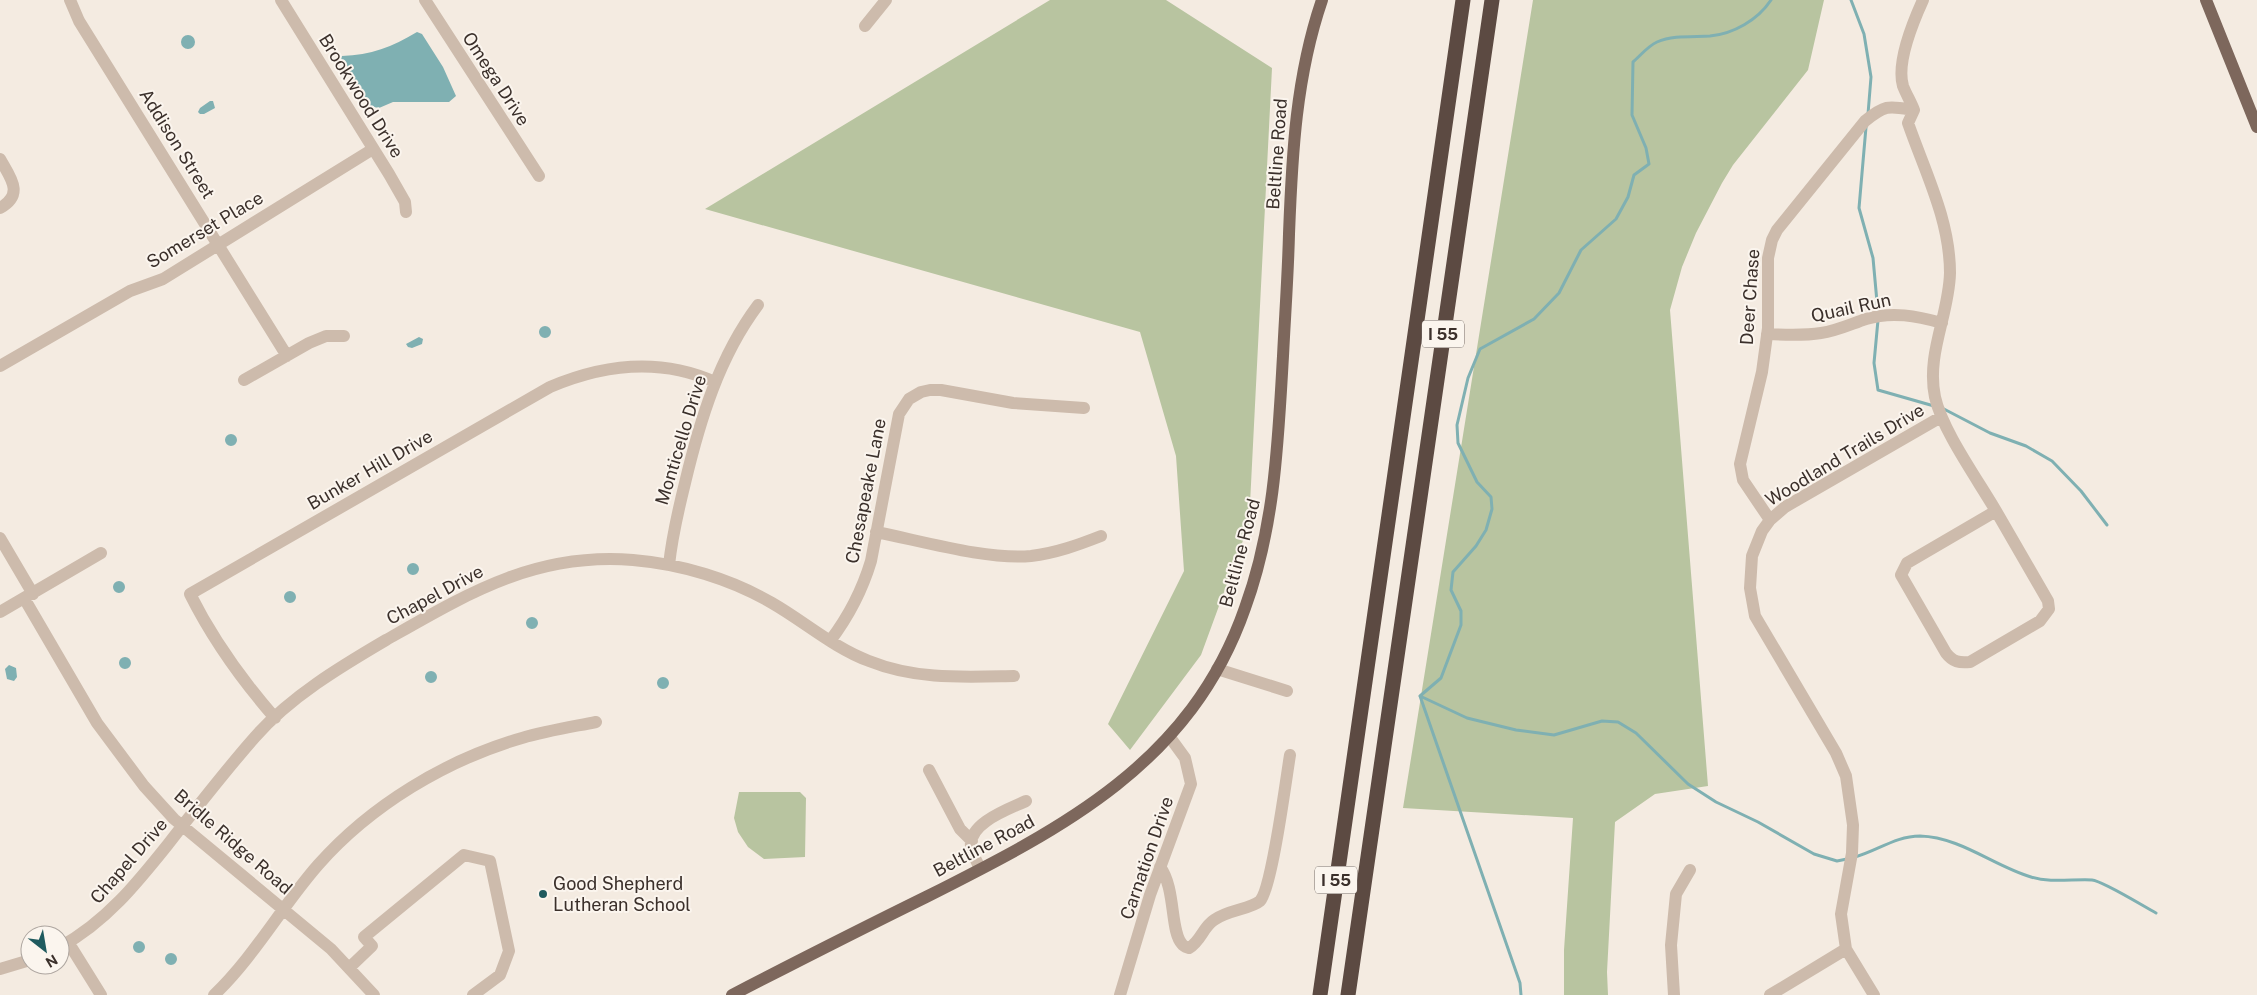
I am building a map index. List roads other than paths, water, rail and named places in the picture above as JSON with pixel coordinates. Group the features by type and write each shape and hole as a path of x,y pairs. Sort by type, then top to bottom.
{"highway":[{"name":"I 55","path":"1320,995 1463,0"},
{"name":"I 55","path":"1348,995 1492,0"}],"main road":[{"name":"Beltline Road","path":"732,995 1026,845 1099,799 1143,763 1169,736 1201,694 1217,669 1244,611 1257,573 1271,511 1278,438 1291,185 1298,98 1308,47 1322,0"},
{"path":"2206,0 2257,127"}],"street":[{"name":"Addison Street","path":"70,0 79,21 287,356"},
{"name":"Brookwood Drive","path":"281,0 373,149 404,202 406,212"},
{"name":"Omega Drive","path":"425,0 539,176"},
{"path":"865,26 886,0"},
{"path":"1923,0 1904,49 1902,84 1914,110 1908,123 1941,214 1948,246 1948,294 1933,368 1935,398 1941,417 1996,511 2048,600 2049,609 2040,621 1970,662 1960,663 1950,658 1946,653 1901,575 1907,563 1996,511"},
{"name":"Deer Chase","path":"1770,520 1743,480 1740,464 1754,412 1767,334 1768,258 1772,240 1777,230 1865,121 1890,106 1914,110"},
{"name":"Somerset Place","path":"0,366 130,291 163,279 373,149"},
{"path":"0,159 14,185 14,191 10,200 0,208"},
{"name":"Monticello Drive","path":"669,565 677,511 702,417 715,382 741,327 758,305"},
{"name":"Quail Run","path":"1767,334 1798,335 1822,333 1869,318 1886,315 1920,317 1942,324"},
{"path":"244,380 326,336 344,336"},
{"name":"Bunker Hill Drive","path":"275,718 233,668 190,594 550,387 570,379 614,368 645,366 682,370 715,382"},
{"name":"Chesapeake Lane","path":"830,641 852,610 864,583 876,532 898,414 914,395 930,390 941,390 1014,403 1084,408"},
{"name":"Woodland Trails Drive","path":"1874,995 1846,950 1841,914 1852,854 1853,825 1846,776 1836,753 1755,616 1750,588 1752,556 1759,537 1770,520 1785,507 1941,417"},
{"path":"876,532 990,555 1014,556 1051,553 1101,536"},
{"name":"Bridle Ridge Road","path":"0,538 97,723 144,786 183,826 284,910 349,968 374,995"},
{"path":"0,612 101,553"},
{"name":"Chapel Drive","path":"70,940 106,915 126,895 256,736 305,692 353,659 444,606 495,582 552,565 579,561 633,560 669,565 704,574 755,594 848,652 869,661 912,674 956,678 1014,676"},
{"path":"1217,669 1287,691"},
{"path":"214,995 284,910 301,886 340,843 381,810 432,775 482,752 523,738 596,722"},
{"name":"Carnation Drive","path":"1120,995 1160,867 1191,784 1185,758 1169,736"},
{"path":"1160,867 1168,881 1175,925 1180,940 1184,946 1189,948 1197,943 1210,924 1219,916 1259,902 1264,894 1272,863 1290,755"},
{"path":"929,770 960,828 972,841"},
{"path":"980,869 971,848 975,833 985,821 1026,801"},
{"path":"349,968 372,946 364,937 464,855 490,861 509,951 500,975 473,995"},
{"path":"1674,995 1671,945 1676,894 1690,870"},
{"path":"1770,995 1846,950"},
{"path":"70,952 101,995"},
{"path":"0,969 20,963"}],"water":[{"path":"417,32 422,34 443,67 456,96 449,102 393,102 379,108 369,106 339,60 342,56 362,54 381,49"},
{"path":"188,35 193,37 195,42 193,47 188,49 183,47 181,42 183,37"},
{"path":"213,101 215,108 200,114 198,112 200,108"},
{"path":"547,326 550,327 550,337 543,338 540,337 539,330 540,327"},
{"path":"419,337 423,339 422,344 412,348 408,347 406,344"},
{"path":"229,434 233,434 237,440 233,446 229,446 225,442 225,438"},
{"path":"415,563 418,564 418,574 411,575 408,574 407,567 408,564"},
{"path":"121,581 124,582 124,592 117,593 114,592 113,585 114,582"},
{"path":"292,591 295,592 295,602 288,603 285,602 284,595 285,592"},
{"path":"534,617 537,618 537,628 530,629 527,628 526,621 527,618"},
{"path":"127,657 130,658 130,668 123,669 120,668 119,661 120,658"},
{"path":"9,665 16,668 17,677 14,681 7,679 5,669"},
{"path":"433,671 436,672 436,682 429,683 426,682 425,675 426,672"},
{"path":"665,677 668,678 668,688 661,689 658,688 657,681 658,678"},
{"path":"141,941 144,942 144,952 137,953 134,952 133,945 134,942"},
{"path":"173,953 176,954 176,964 169,965 166,964 165,957 166,954"}],"waterway":[{"path":"1420,696 1441,678 1461,625 1461,611 1451,590 1453,572 1476,546 1486,530 1492,509 1491,497 1477,482 1458,443 1457,425 1468,378 1480,349 1534,319 1559,293 1581,250 1616,219 1628,197 1634,175 1649,164 1646,148 1632,115 1633,62 1650,46 1663,40 1676,37 1719,35 1736,29 1752,20 1771,0"},
{"path":"1851,0 1864,34 1871,77 1868,114"},
{"path":"1866,127 1859,208 1873,258 1878,313"},
{"path":"1878,320 1874,363 1878,390 1934,406"},
{"path":"1942,408 1990,433 2026,446 2052,461 2081,491 2107,525"},
{"path":"1420,696 1467,718 1516,730 1554,735 1602,721 1618,722 1636,733 1688,784 1716,802 1758,822 1814,854 1837,861 1847,859"},
{"path":"1420,696 1520,983 1521,995"},
{"path":"1855,857 1903,838 1920,836 1935,838 1949,841 2017,872 2038,879 2097,881 2156,913"}],"place":[{"name":"Good Shepherd Lutheran School","path":"543,894"}]}
